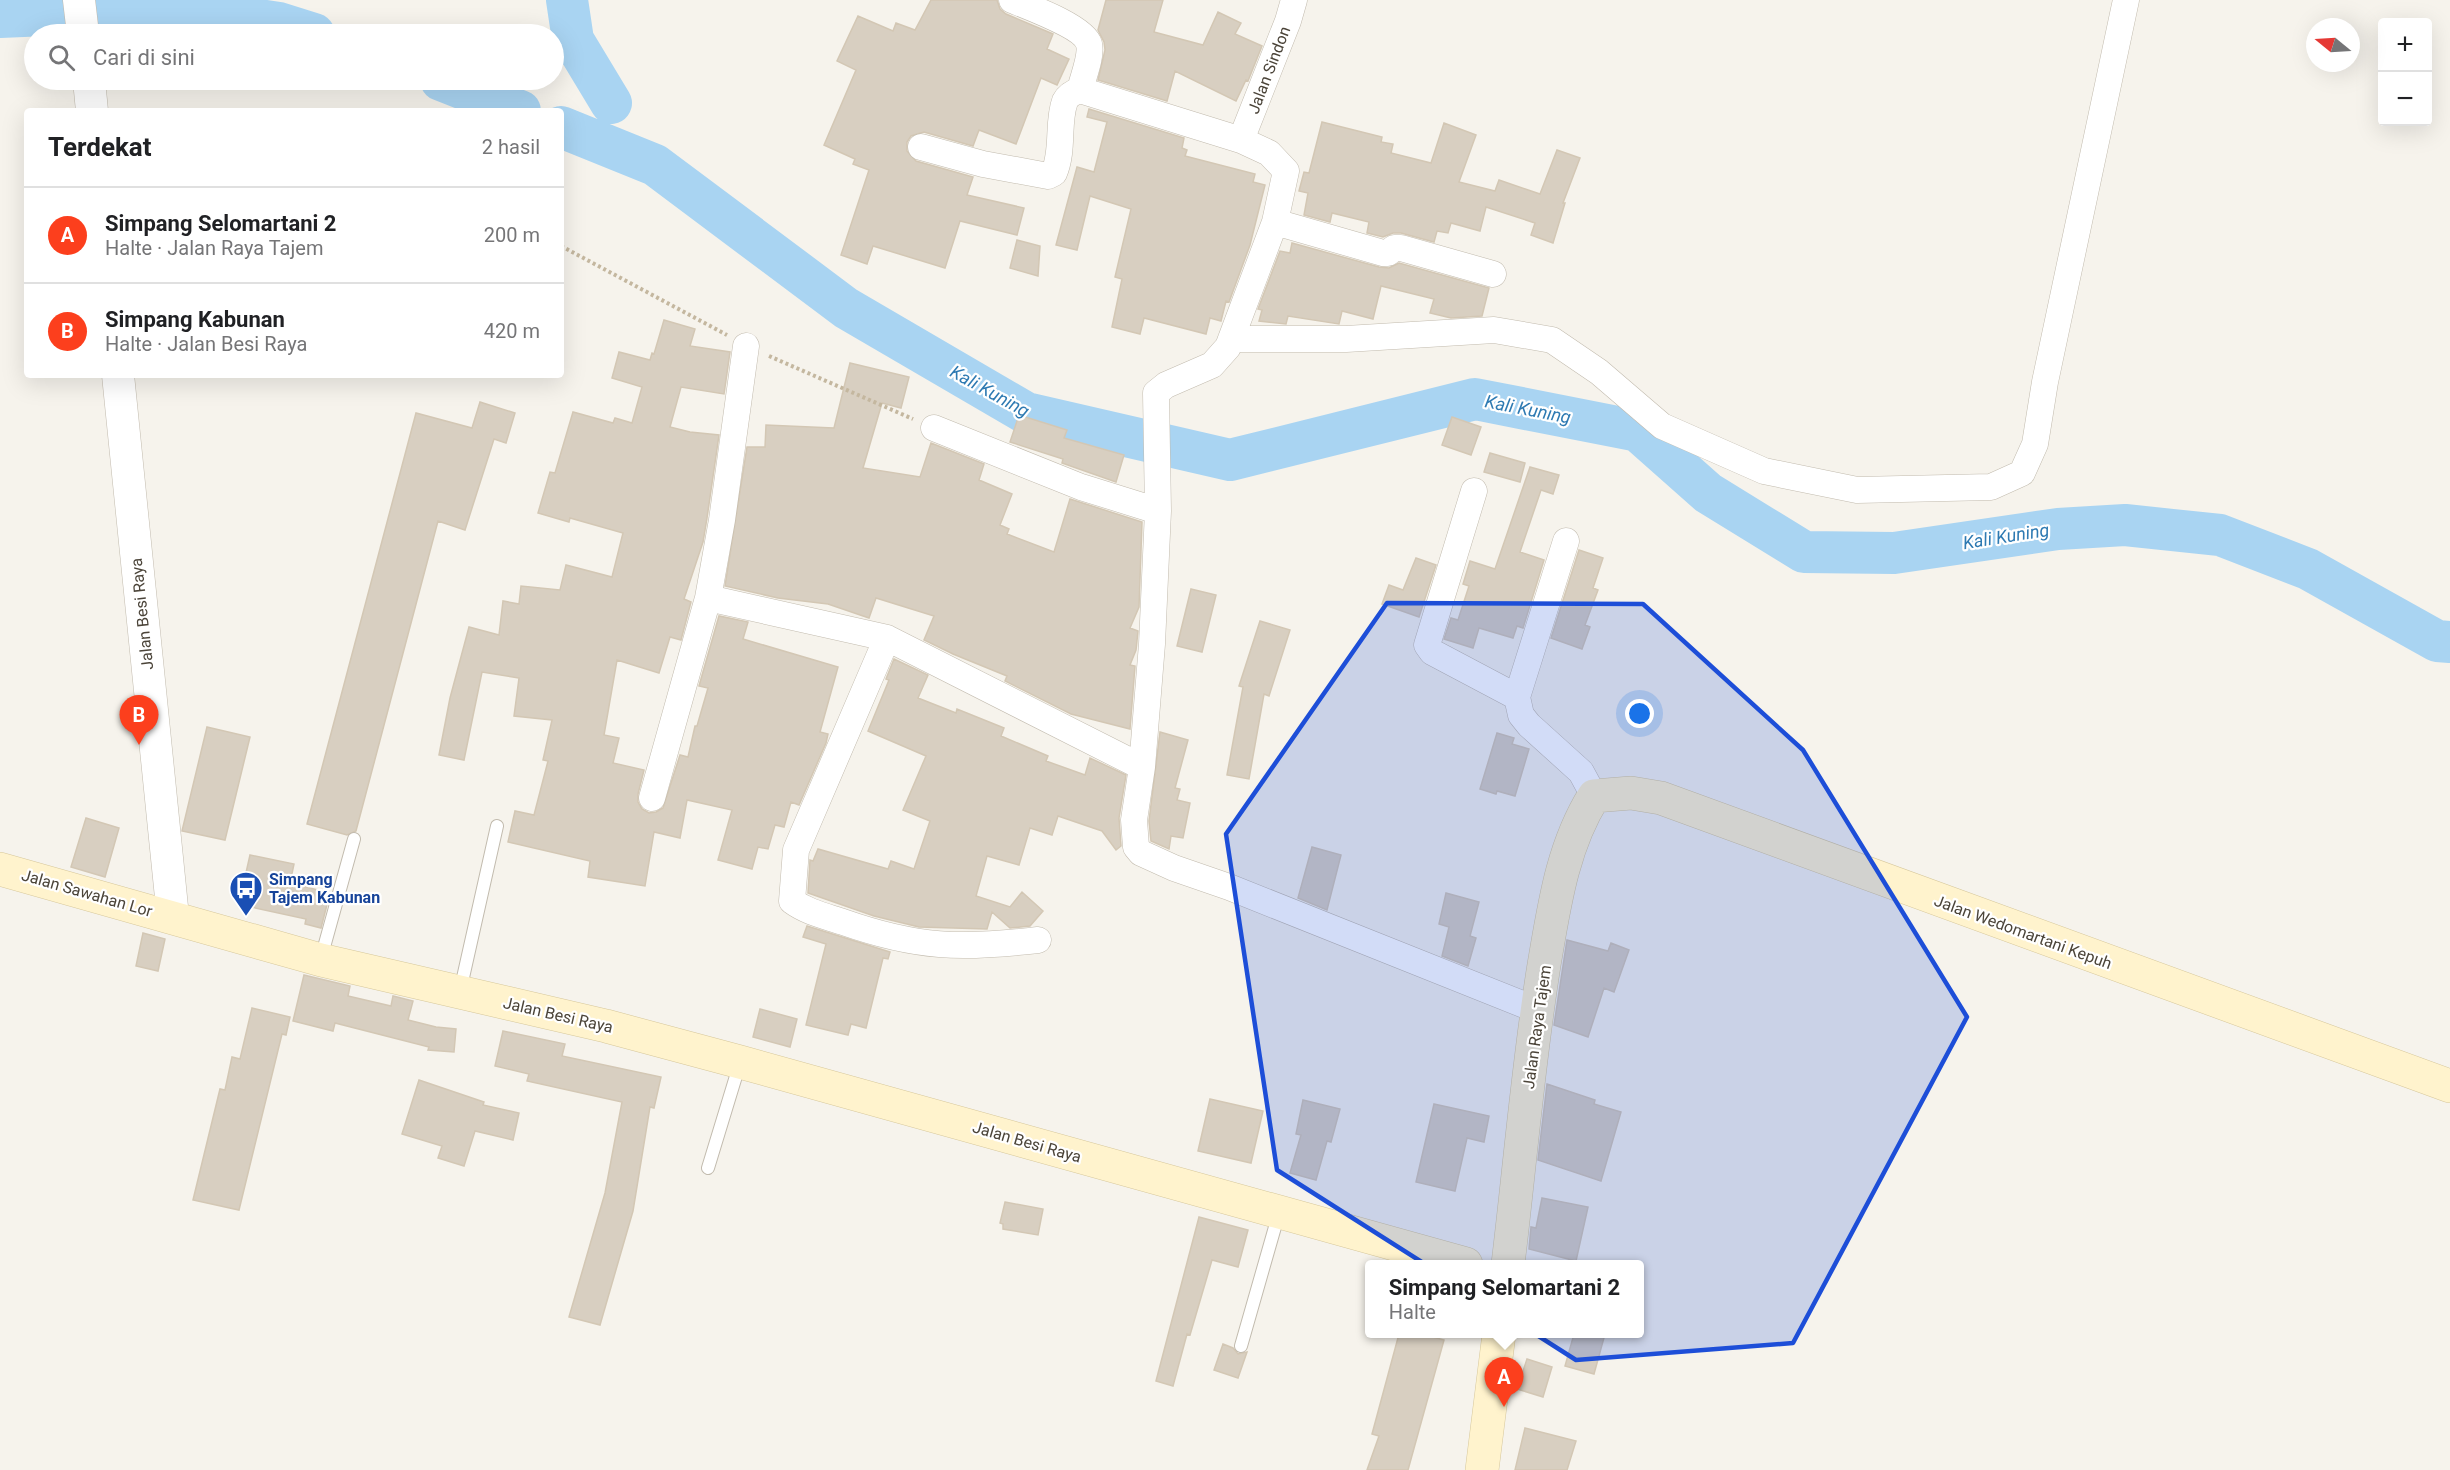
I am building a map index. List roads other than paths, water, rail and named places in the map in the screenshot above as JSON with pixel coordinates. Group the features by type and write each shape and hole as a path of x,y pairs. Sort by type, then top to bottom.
{"main road":[{"name":"Jalan Wedomartani Kepuh","path":"1594,796 1631,793 1661,798 2450,1086"},
{"name":"Jalan Raya Tajem","path":"1508,1260 1537,1010 1551,923 1567,851 1582,814 1594,796"},
{"name":"Jalan Sawahan Lor","path":"0,869 173,918"},
{"name":"Jalan Besi Raya","path":"173,918 321,960 606,1026 1452,1260"},
{"path":"1482,1470 1498,1338"}],"street":[{"path":"79,0 82,24"},
{"path":"1012,0 1060,21 1087,39 1089,47 1080,90"},
{"name":"Jalan Sindon","path":"1241,140 1288,21 1294,0"},
{"path":"1231,339 1346,339 1494,330 1552,340 1599,372 1662,426 1764,471 1857,490 1990,487 2022,473 2035,444 2045,382 2126,0"},
{"path":"89,90 92,108"},
{"path":"921,147 983,164 1048,176 1054,173 1059,162 1066,100 1073,92 1080,90 1241,140 1269,153 1286,171 1285,185 1275,222 1228,347 1212,365 1166,385 1156,393 1157,500 1152,645 1142,766 1133,838 1141,853 1537,1010"},
{"path":"1275,222 1383,253 1388,253 1394,248 1401,248 1493,274"},
{"path":"652,798 708,598 722,520 746,346"},
{"name":"Jalan Besi Raya","path":"118,378 173,918"},
{"path":"934,428 1081,487 1157,500"},
{"path":"1474,491 1426,645 1432,652 1517,697"},
{"path":"1566,541 1517,697 1521,715 1581,772 1594,796"},
{"path":"708,598 887,638 1142,766"},
{"path":"887,638 796,850 792,901 807,910 866,930 930,945 974,946 1038,940"}],"lane":[{"path":"460,992 497,826"},
{"path":"321,960 354,839"},
{"path":"708,1168 740,1062"},
{"path":"1241,1346 1279,1212"}],"waterway":[{"path":"567,0 573,40 611,103"},
{"name":"Kali Kuning","path":"0,17 186,9 282,24"},
{"name":"Kali Kuning","path":"466,90 512,108"},
{"name":"Kali Kuning","path":"564,128 655,165 846,308 1026,413 1230,460 1475,399 1638,431 1708,493 1804,552 1894,553 2058,529 2125,525 2220,535 2308,569 2437,641 2450,642"}],"place":[{"name":"Simpang Kabunan","path":"139,745"},
{"name":"Simpang Tajem Kabunan","path":"246,917"},
{"name":"Simpang Selomartani 2","path":"1504,1407"}]}
